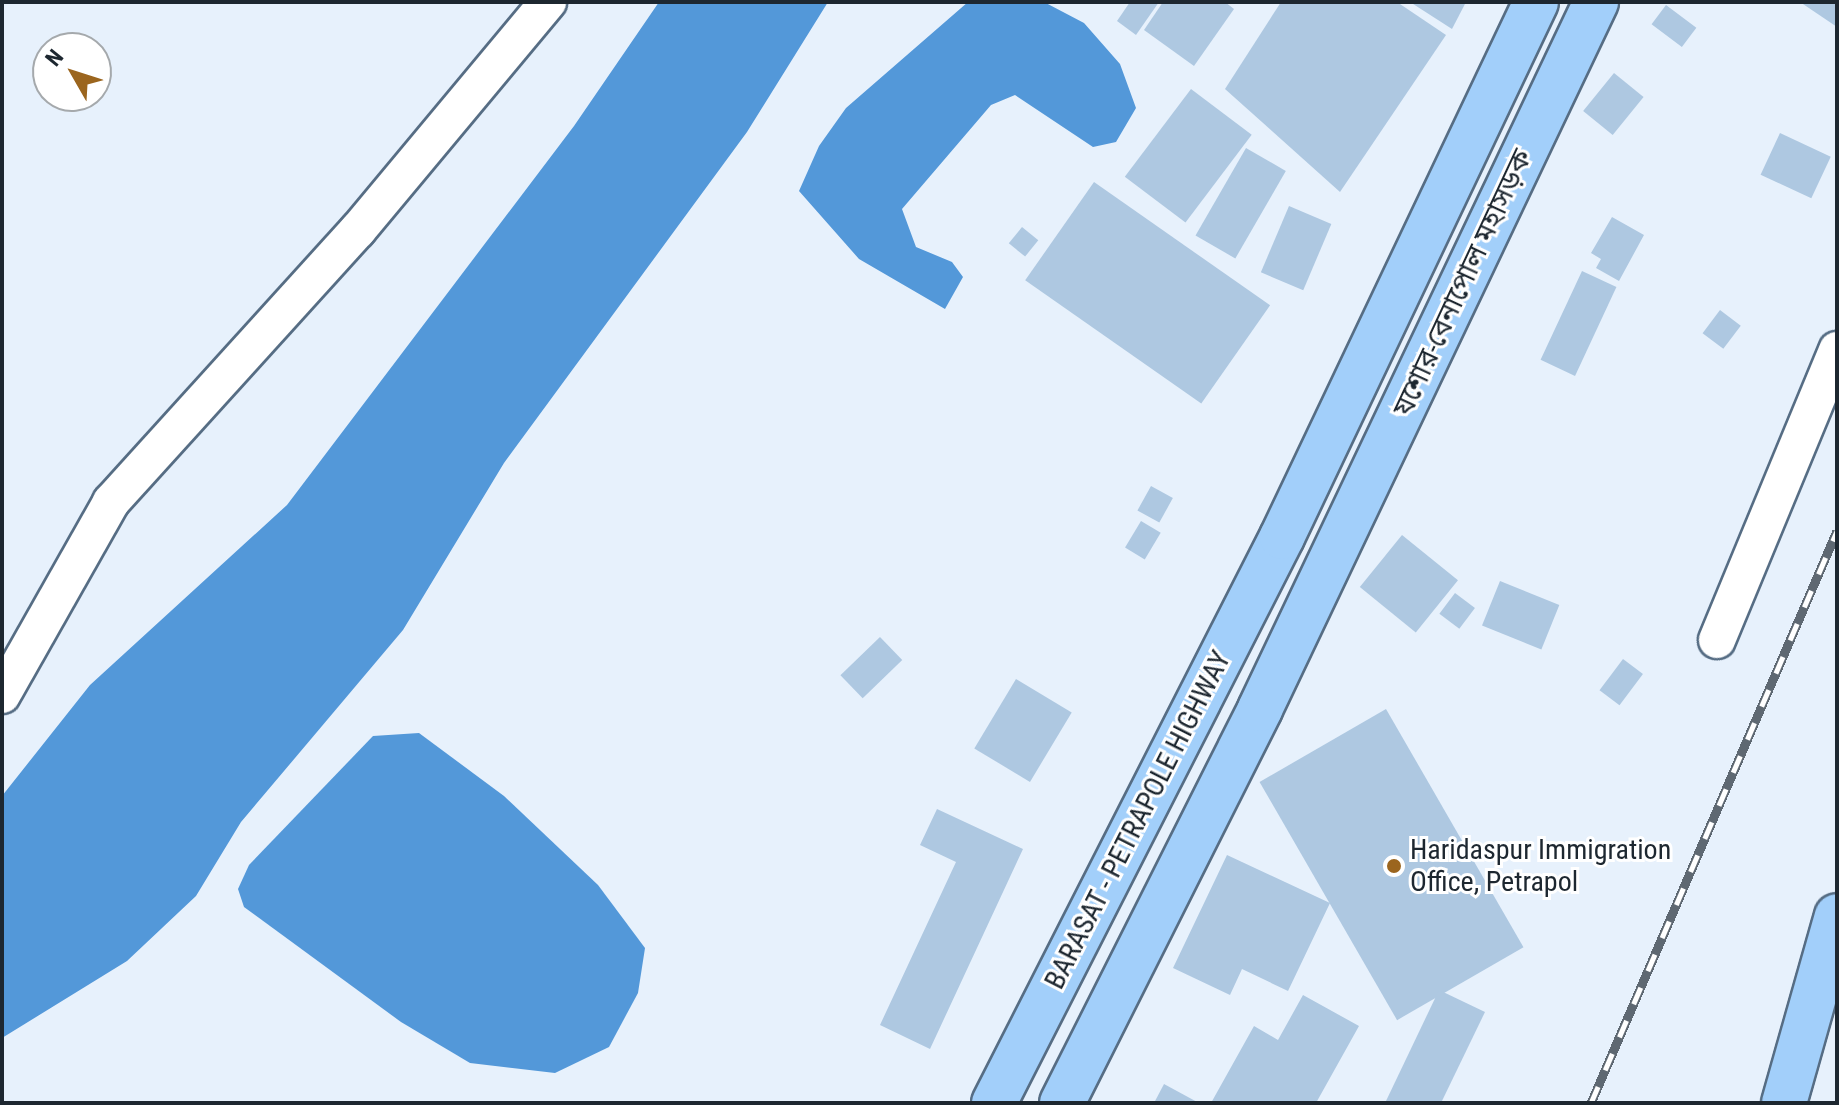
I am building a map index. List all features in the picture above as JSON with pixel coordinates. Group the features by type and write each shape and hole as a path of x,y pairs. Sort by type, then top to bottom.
{"highway":[{"name":"যশোর-বেনাপোল মহাসড়ক","path":"1282,537 1536,2"},
{"name":"যশোর-বেনাপোল মহাসড়ক","path":"1331,563 1596,2"},
{"name":"BARASAT - PETRAPOLE HIGHWAY","path":"994,1103 1282,537"},
{"name":"BARASAT - PETRAPOLE HIGHWAY","path":"1062,1103 1331,563"},
{"path":"1784,1103 1837,916"}],"street":[{"path":"2,695 111,502 358,230 548,2"},
{"path":"1717,640 1837,350"}],"water":[{"path":"659,2 828,2 747,132 504,463 403,630 241,822 196,896 127,961 2,1038 2,796 90,685 287,505 574,126"},
{"path":"968,2 1044,2 1084,23 1120,64 1136,108 1116,142 1093,147 1015,95 991,105 902,209 916,247 952,262 963,277 945,309 859,259 799,191 819,146 846,108"},
{"path":"419,733 504,796 598,885 645,948 638,993 609,1047 555,1073 470,1063 401,1022 244,907 238,889 249,865 373,736"}],"building":[{"path":"1130,2 1159,2 1136,35 1117,21"},
{"path":"1163,2 1225,2 1234,9 1194,66 1144,30"},
{"path":"1281,2 1397,2 1446,35 1340,192 1225,89"},
{"path":"1410,2 1466,2 1452,29"},
{"path":"1800,2 1837,2 1837,27"},
{"path":"1666,5 1696,28 1682,47 1652,24"},
{"path":"1614,73 1644,97 1613,135 1583,111"},
{"path":"1191,89 1252,135 1185,223 1125,177"},
{"path":"1780,133 1831,157 1811,198 1761,175"},
{"path":"1246,148 1286,171 1235,258 1196,235"},
{"path":"1094,182 1270,305 1201,404 1025,280"},
{"path":"1289,206 1331,224 1303,290 1261,272"},
{"path":"1612,217 1644,235 1619,281 1596,268 1601,259 1591,253"},
{"path":"1022,227 1038,240 1025,257 1009,243"},
{"path":"1582,271 1616,287 1575,376 1541,360"},
{"path":"1720,310 1741,326 1723,349 1703,333"},
{"path":"1151,486 1173,498 1159,523 1137,510"},
{"path":"1141,521 1161,533 1145,559 1125,548"},
{"path":"1402,535 1458,580 1416,632 1360,587"},
{"path":"1500,581 1559,605 1541,649 1482,626"},
{"path":"1455,593 1475,608 1459,629 1439,614"},
{"path":"880,637 902,660 863,698 840,675"},
{"path":"1623,659 1643,674 1619,705 1600,690"},
{"path":"1016,679 1072,712 1030,782 974,748"},
{"name":"Haridaspur Immigration Office, Petrapol","path":"1386,709 1524,947 1397,1020 1260,782"},
{"path":"937,809 1023,849 930,1049 880,1025 956,862 920,845"},
{"path":"1227,855 1330,903 1288,991 1242,969 1230,995 1173,968"},
{"path":"1439,990 1485,1012 1441,1103 1390,1103 1386,1101"},
{"path":"1303,995 1359,1026 1316,1103 1211,1103 1254,1026 1278,1040"},
{"path":"1164,1084 1199,1103 1154,1103"}],"railway":[{"path":"1591,1103 1837,531"}],"place":[{"name":"Haridaspur Immigration Office, Petrapol","path":"1394,866"}]}
